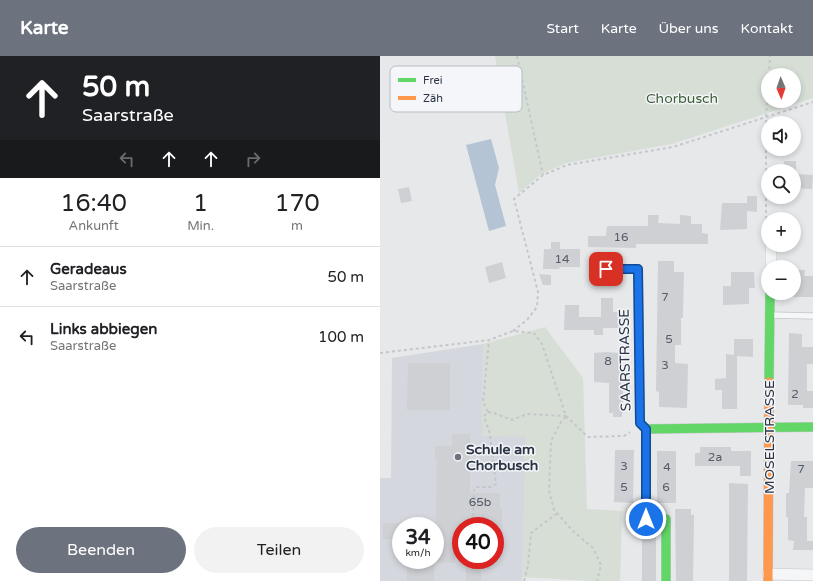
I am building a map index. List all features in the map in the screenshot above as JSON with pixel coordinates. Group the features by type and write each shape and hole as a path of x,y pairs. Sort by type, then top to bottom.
{"street":[{"name":"SAARSTRASSE","path":"606,269 638,269 643,426 813,428"},
{"name":"MOSELSTRASSE","path":"768,578 770,300"},
{"path":"643,426 646,519 666,519 666,581"},
{"path":"768,578 813,575"}],"lane":[{"path":"770,315 813,316"}],"path":[{"path":"517,56 519,66"},
{"path":"769,68 770,56"},
{"path":"522,78 544,175"},
{"path":"769,116 813,102"},
{"path":"380,353 489,340 513,331 528,320 537,307 538,292 514,199 544,175 567,165 673,147 761,119"},
{"path":"766,156 766,212"},
{"path":"513,331 534,334 542,344 566,416 588,437 624,436 643,426"},
{"path":"488,412 483,402 489,340"},
{"path":"488,412 512,420 527,414 566,416"},
{"path":"473,516 474,490 476,488 492,487 496,484 490,434 484,416 488,412"},
{"path":"566,416 561,422 551,441 549,491 554,510 574,532 593,548 601,565 597,581"},
{"path":"524,581 528,566 530,533 557,513"}],"shaded area":[{"name":"Schule am Chorbusch","path":"483,344 482,435 526,436 522,581 380,581 380,478 391,478 392,358"}],"green space":[{"name":"Chorbusch","path":"495,56 813,56 813,98 801,102 801,68 761,68 761,108 782,108 672,144 566,163 541,174 519,193 505,112 522,112 522,66 497,66"},
{"path":"545,327 583,378 587,509 622,511 620,581 522,577 526,437 482,436 483,344"}],"water":[{"path":"491,139 499,168 495,185 506,226 489,231 466,145"}],"building":[{"path":"784,161 796,161 796,164 784,164"},
{"path":"801,174 813,175 812,189 801,188"},
{"path":"409,187 412,201 401,203 398,189"},
{"path":"747,196 757,196 757,212 747,211 747,229 720,230 722,203 747,203"},
{"path":"648,215 659,215 658,223 680,224 680,215 691,216 691,224 702,224 702,233 708,234 708,244 636,244 636,248 588,247 588,236 606,236 607,226 648,226"},
{"path":"551,242 560,242 560,249 580,249 580,267 543,269 544,249 551,249"},
{"path":"658,261 674,261 674,272 684,272 681,345 675,345 675,363 688,364 687,408 659,407 659,392 656,391"},
{"path":"502,262 506,278 489,283 485,267"},
{"path":"801,270 805,270 804,276 813,276 813,297 801,297"},
{"path":"731,272 754,272 755,288 749,288 749,304 723,305 723,286 731,286"},
{"path":"539,274 551,275 551,285 543,285"},
{"path":"601,298 613,298 613,312 623,312 623,328 603,328 603,335 594,335 594,330 564,330 565,305 579,305 579,317 601,317"},
{"path":"789,333 802,334 802,347 813,347 813,364 807,364 807,391 813,391 813,408 803,408 803,405 788,405"},
{"path":"734,339 753,339 753,357 737,356 737,409 722,409 722,390 715,390 715,379 726,378 726,354 734,355"},
{"path":"594,353 621,353 621,388 623,388 622,417 613,417 613,413 609,413 609,383 594,382"},
{"path":"408,363 450,363 450,410 407,410"},
{"path":"452,434 470,434 470,493 500,493 500,508 502,508 502,517 452,517 452,563 444,562 444,517 436,517 437,459 435,459 435,446 452,446"},
{"path":"700,447 731,447 731,451 751,451 751,476 740,476 740,466 695,466 695,453 700,453"},
{"path":"615,450 634,450 633,503 614,502"},
{"path":"657,451 676,451 676,503 657,503"},
{"path":"791,461 813,461 813,488 805,488 804,517 807,517 807,541 813,541 813,550 793,550 794,541 788,540 786,493 789,493"},
{"path":"729,483 748,484 747,581 729,581"},
{"path":"675,509 691,509 691,515 694,515 693,581 676,581"},
{"path":"383,523 392,523 392,539 383,539"},
{"path":"642,527 656,529 656,581 642,581"},
{"path":"407,569 434,569 434,581 407,581"},
{"path":"466,569 481,569 481,581 466,581"}],"traffic: fast":[{"path":"606,269 638,269 640,423 646,429 813,427"},
{"path":"769,382 770,300"},
{"path":"646,429 646,519 666,519 666,581"}],"traffic: slow":[{"path":"768,581 769,382"}],"place":[{"name":"Schule am Chorbusch","path":"458,457"}],"route":[{"path":"606,269 638,269 640,423 646,429 646,519"}]}
